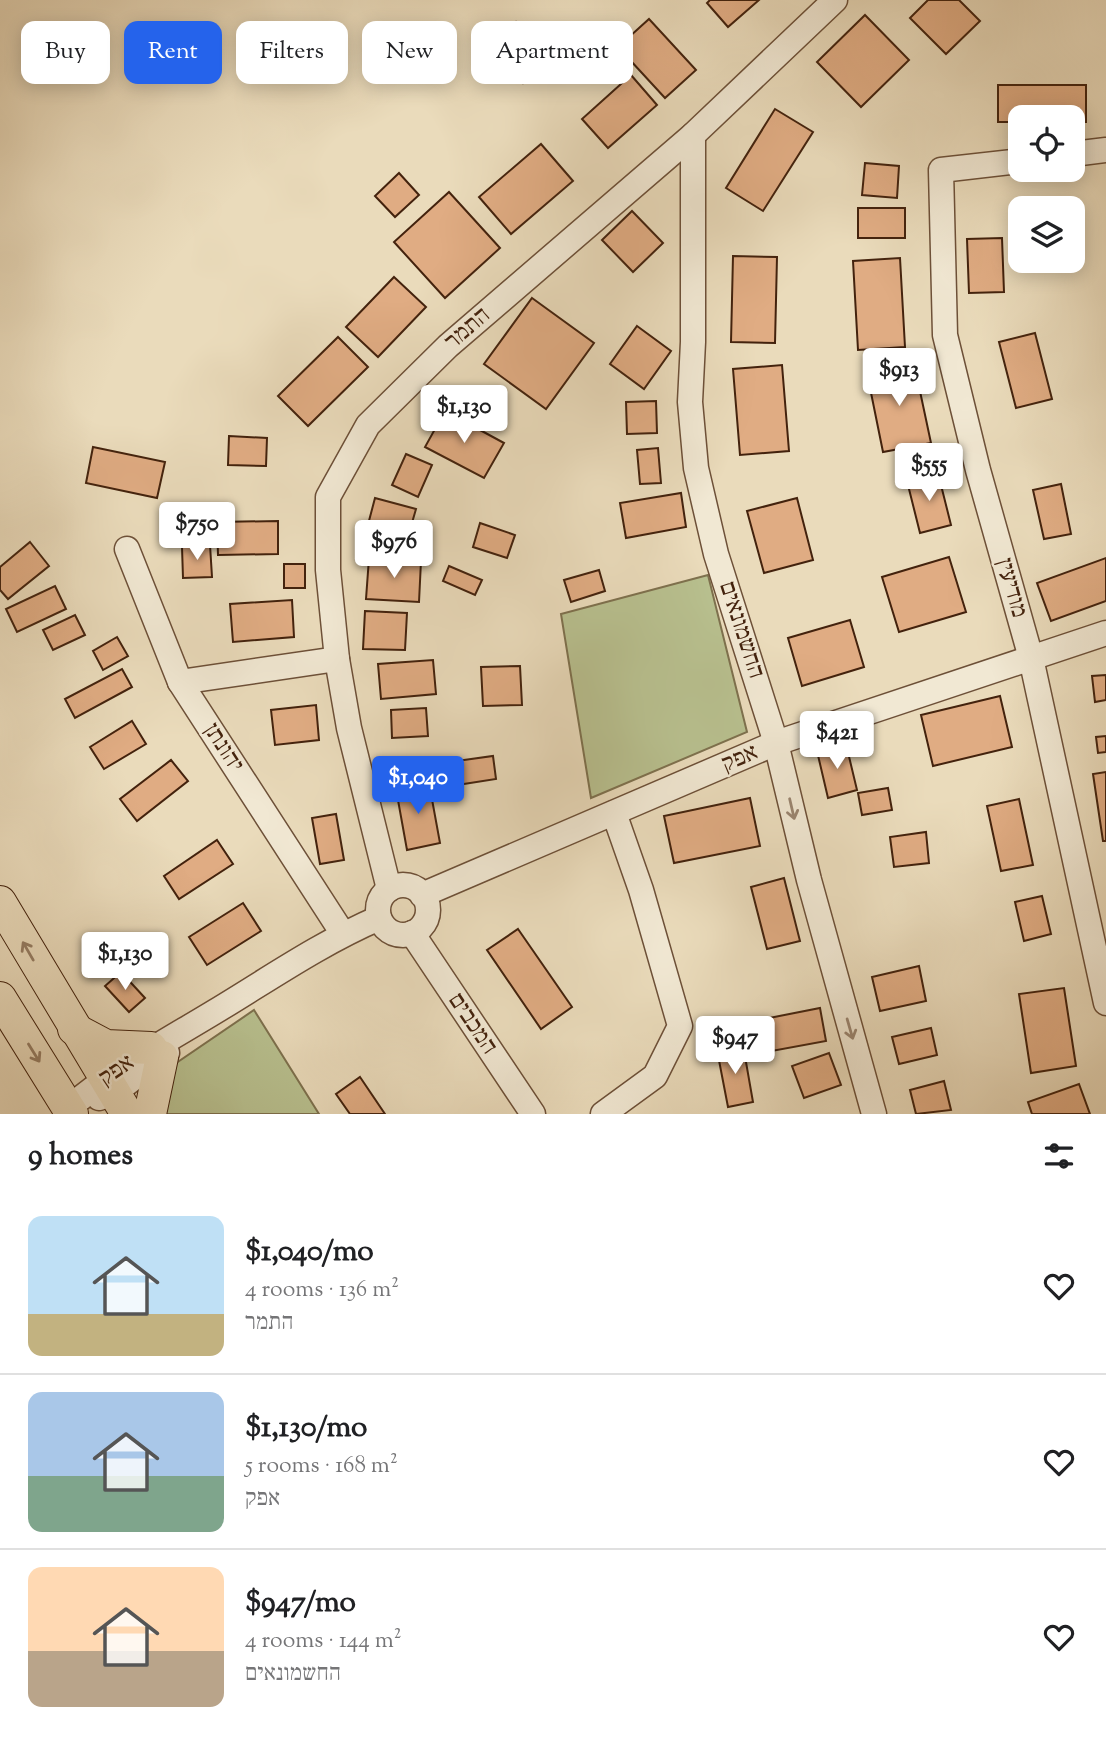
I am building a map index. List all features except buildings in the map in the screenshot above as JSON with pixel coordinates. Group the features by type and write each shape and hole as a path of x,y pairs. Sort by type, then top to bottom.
{"main road":[{"path":"0,902 115,1095"},
{"path":"0,998 70,1111"},
{"path":"74,1029 106,1046 157,1053 150,1114"}],"street":[{"name":"התמר","path":"389,889 349,728 337,659 328,570 328,497 368,425 448,346 693,135 835,0"},
{"name":"החשמונאים","path":"693,135 693,342 690,402 696,468 723,576 776,743 809,880 874,1114"},
{"path":"1085,153 1106,150"},
{"name":"מודיעין","path":"1008,162 941,170 944,335 978,470 1031,658 1106,1003"},
{"name":"יהונתן","path":"127,549 180,682 343,934"},
{"name":"אפק","path":"422,895 776,743 1106,633"},
{"path":"180,682 337,659"},
{"path":"603,1114 655,1076 680,1026 641,890 614,813"},
{"path":"410,886 422,895 426,901 427,917 419,930 404,935 388,931 379,918 379,902 389,889 410,886"},
{"name":"אפק","path":"70,1111 115,1095 157,1053 187,1028 343,934 379,918"},
{"name":"המכבים","path":"412,933 533,1114"}],"green space":[{"path":"708,575 747,732 591,798 561,614"},
{"path":"254,1010 319,1114 163,1114 144,1085"}]}
